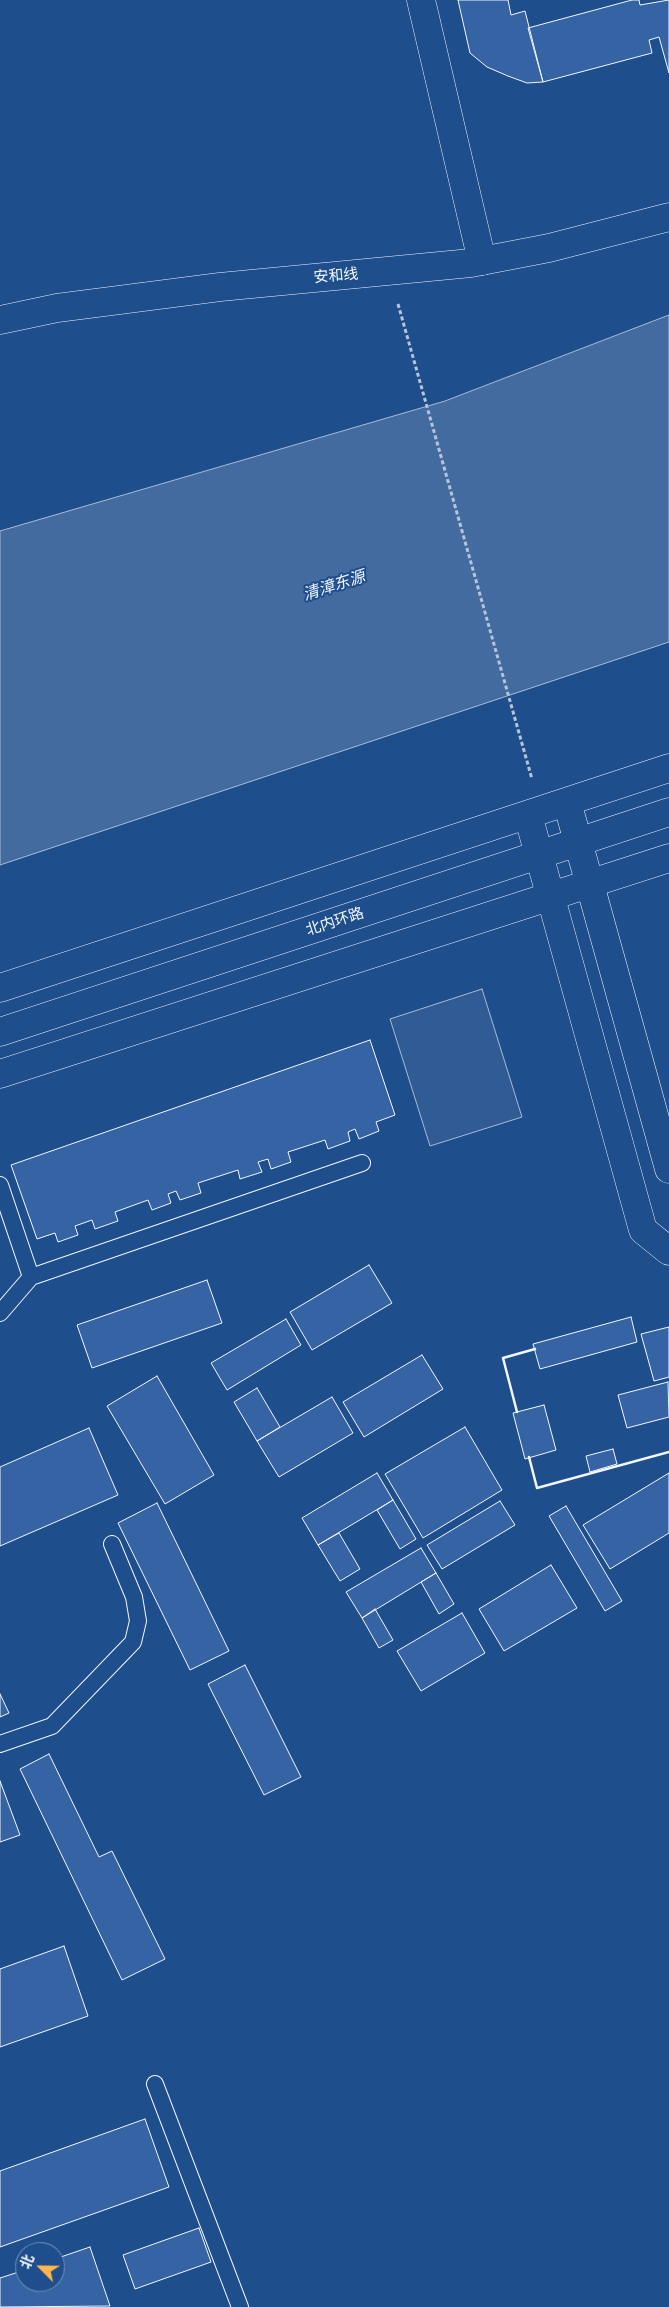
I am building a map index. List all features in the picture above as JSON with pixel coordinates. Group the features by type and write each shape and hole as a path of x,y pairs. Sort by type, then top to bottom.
{"main road":[{"path":"421,0 482,261"},
{"name":"安和线","path":"0,320 57,308 220,288 482,261 549,248 669,217"},
{"path":"0,988 669,768"},
{"path":"567,802 669,1169"},
{"name":"北内环路","path":"0,1032 669,812"},
{"path":"534,813 539,855 643,1230 669,1251"},
{"path":"0,1074 669,858"}],"lane":[{"path":"0,1313 31,1277 362,1163"},
{"path":"0,1185 31,1277"},
{"path":"0,1744 52,1726 133,1642 138,1621 134,1597 112,1544"},
{"path":"155,2084 240,2307"}],"path":[{"path":"389,271 520,737 534,813"}],"shaded area":[{"path":"482,989 522,1117 430,1146 390,1019"}],"water":[{"name":"清漳东源","path":"669,315 669,642 0,865 0,531 445,401"}],"building":[{"path":"458,0 508,0 511,15 525,11 543,82 527,83 508,76 487,67 470,53"},
{"path":"632,0 639,0 640,5 669,0 669,73 659,37 649,40 652,53 543,82 528,28"},
{"path":"370,1040 395,1115 376,1122 379,1131 359,1139 355,1129 348,1132 350,1141 328,1149 325,1140 288,1152 291,1162 271,1169 268,1159 258,1162 262,1172 240,1179 238,1170 198,1183 201,1193 180,1200 176,1191 168,1194 171,1203 152,1210 148,1200 115,1212 118,1221 95,1229 92,1220 75,1226 78,1235 58,1242 55,1233 37,1239 11,1165"},
{"path":"369,1265 392,1303 312,1350 290,1312"},
{"path":"207,1280 222,1323 92,1368 77,1325"},
{"path":"631,1317 637,1342 540,1369 533,1344"},
{"path":"286,1319 301,1345 227,1390 211,1363"},
{"path":"669,1327 669,1377 654,1381 641,1334"},
{"path":"422,1355 443,1389 364,1437 343,1402"},
{"path":"157,1376 214,1475 165,1504 107,1406"},
{"path":"668,1382 669,1417 627,1428 618,1395"},
{"path":"257,1388 280,1427 257,1441 234,1402"},
{"path":"332,1397 353,1433 279,1477 257,1441"},
{"path":"544,1405 556,1450 525,1459 513,1413"},
{"path":"465,1427 502,1490 423,1538 385,1474"},
{"path":"89,1428 118,1495 0,1546 0,1467"},
{"path":"613,1449 617,1464 590,1472 586,1456"},
{"path":"377,1473 393,1500 318,1545 302,1518"},
{"path":"669,1473 669,1533 610,1569 583,1525"},
{"path":"393,1500 416,1539 400,1549 377,1510"},
{"path":"500,1501 515,1525 442,1569 427,1545"},
{"path":"157,1503 229,1651 190,1670 118,1523"},
{"path":"566,1506 622,1601 605,1611 549,1516"},
{"path":"339,1533 360,1569 340,1581 318,1545"},
{"path":"421,1548 436,1573 362,1618 346,1592"},
{"path":"551,1565 577,1608 504,1651 479,1609"},
{"path":"436,1573 454,1604 439,1614 421,1582"},
{"path":"375,1609 393,1640 379,1648 362,1618"},
{"path":"462,1613 485,1653 421,1691 397,1651"},
{"path":"245,1665 301,1777 264,1795 208,1684"},
{"path":"0,1694 9,1713 0,1717"},
{"path":"49,1754 99,1857 112,1851 165,1959 122,1980 20,1769"},
{"path":"0,1781 20,1835 0,1842"},
{"path":"64,1946 88,2016 0,2047 0,1969"},
{"path":"145,2119 169,2187 0,2247 0,2171"},
{"path":"199,2228 211,2262 135,2289 123,2255"},
{"path":"90,2247 110,2306 0,2307 0,2278 15,2273 15,2292 65,2292 65,2256"}],"wall":[{"path":"517,1412 503,1358 535,1349"},
{"path":"529,1457 537,1488 669,1452"}]}
